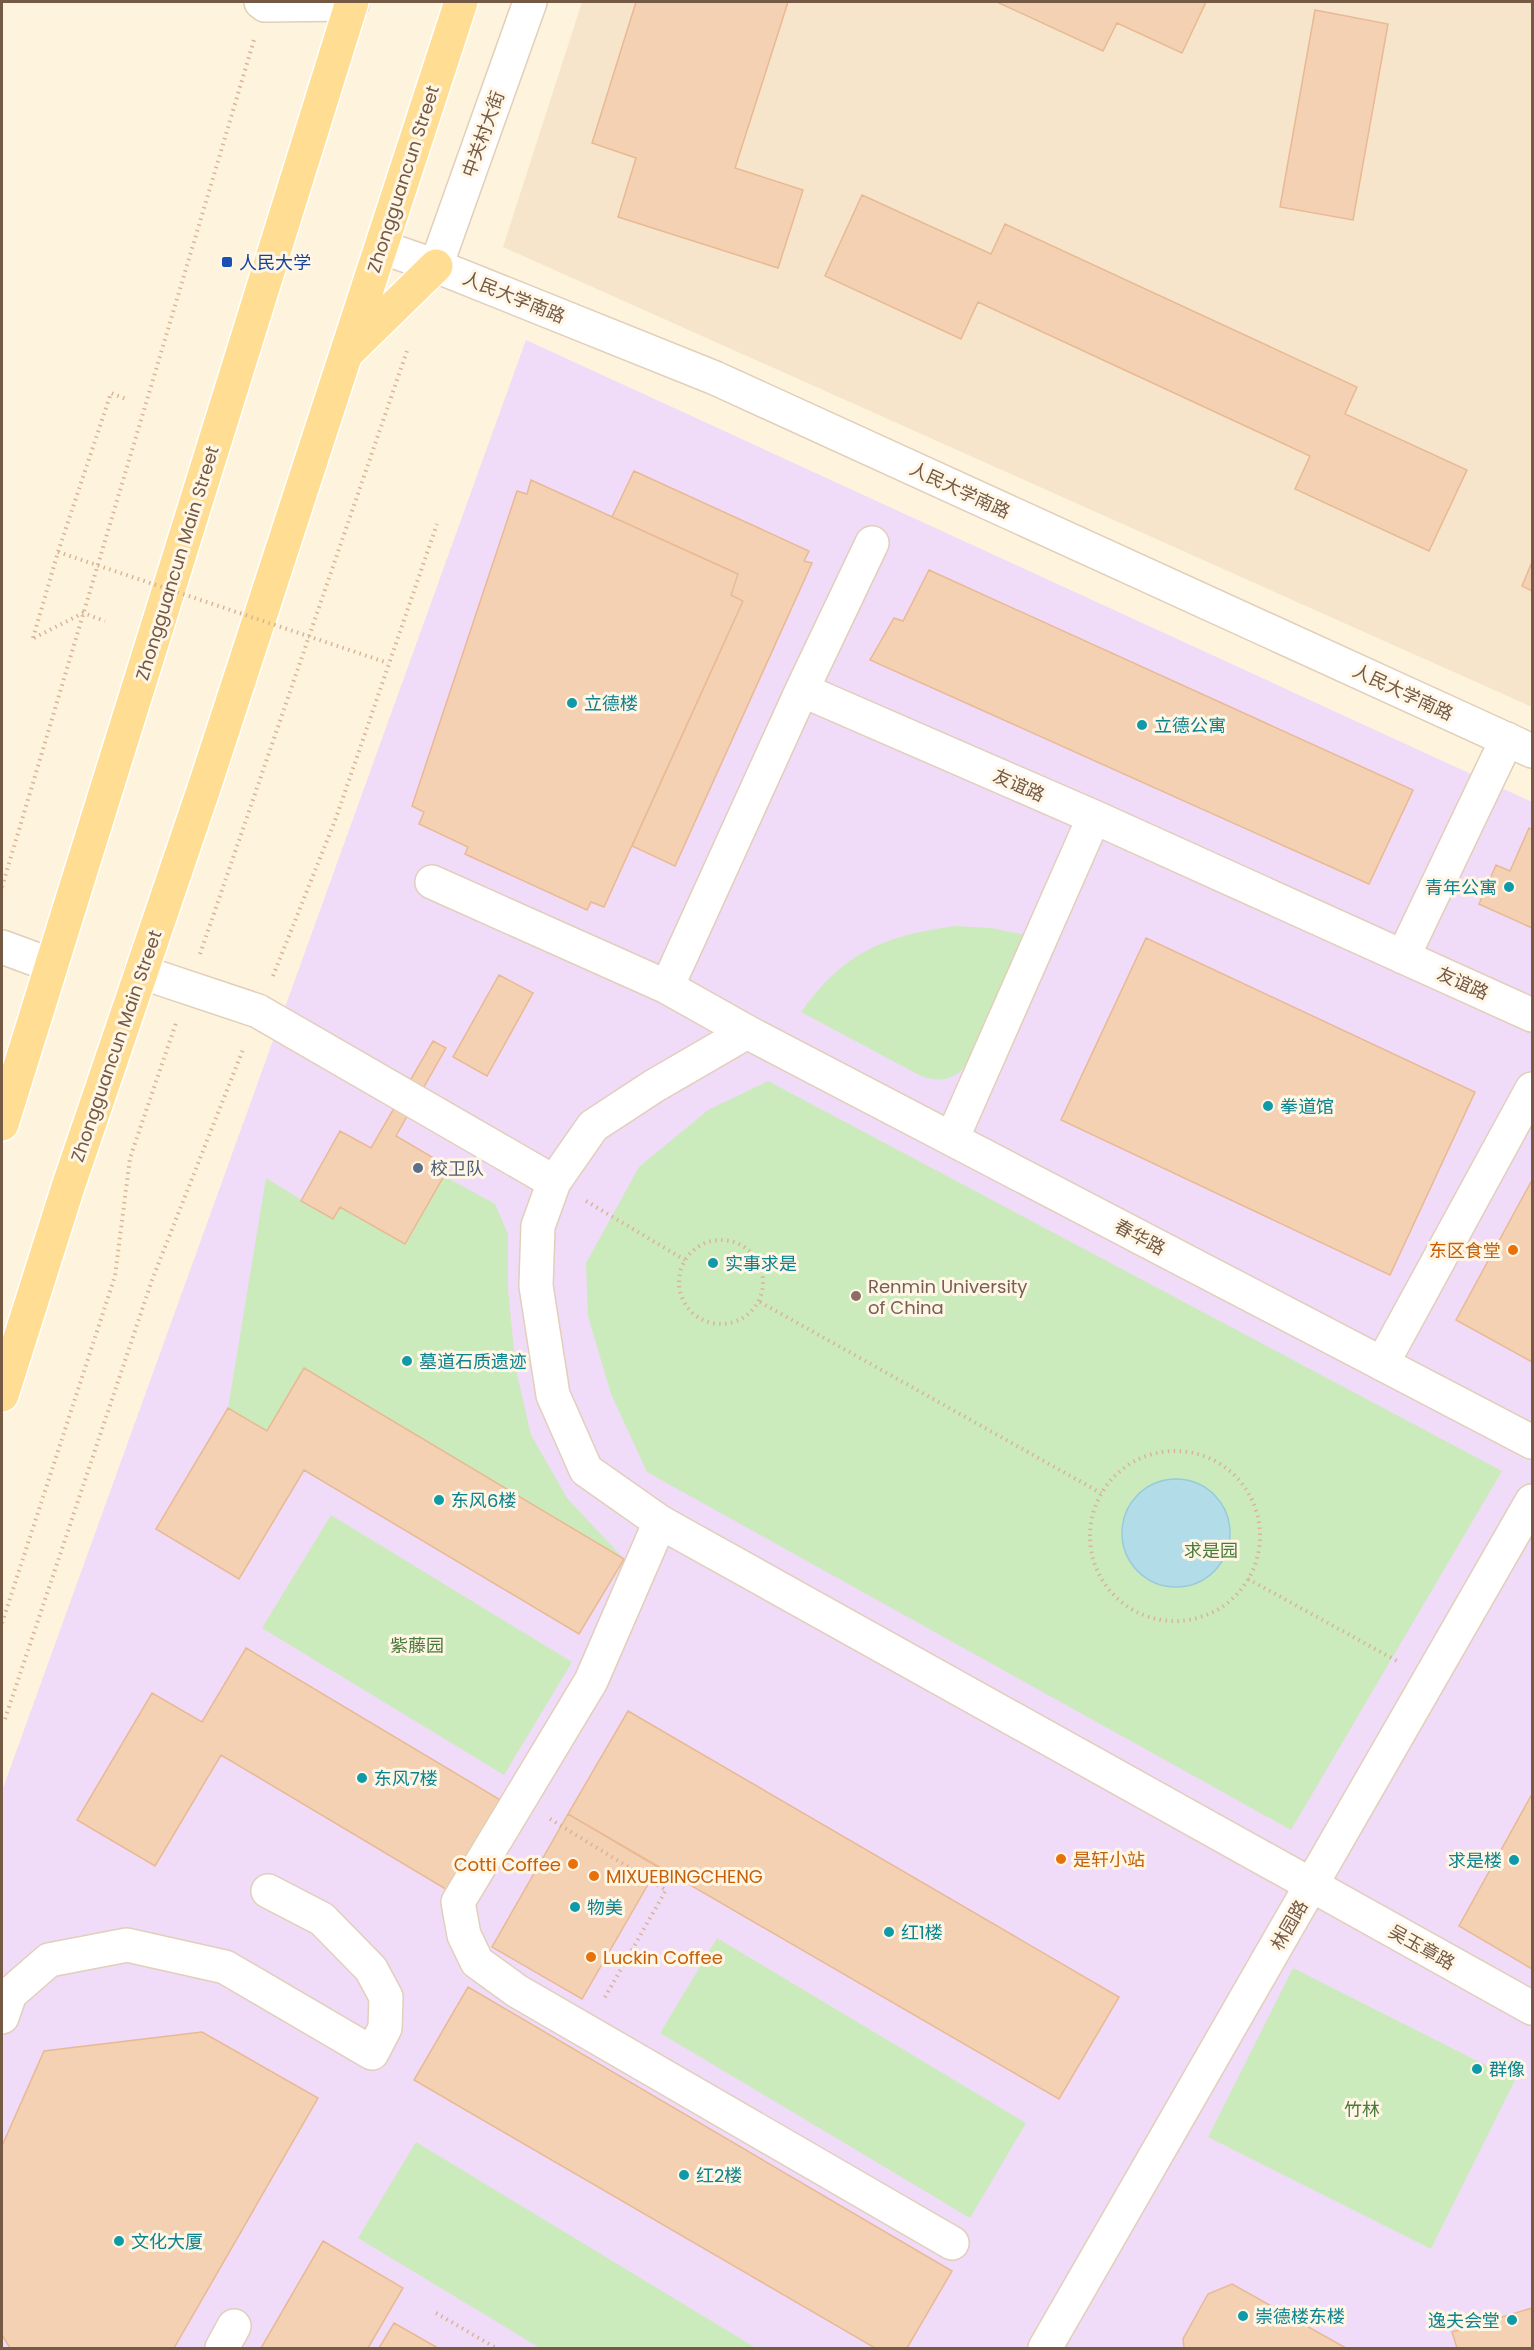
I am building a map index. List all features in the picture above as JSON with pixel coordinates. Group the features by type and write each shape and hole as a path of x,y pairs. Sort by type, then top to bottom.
{"main road":[{"name":"Zhongguancun Street","path":"345,356 461,2"},
{"name":"Zhongguancun Main Street","path":"2,1125 352,3"},
{"path":"345,356 436,266"},
{"name":"Zhongguancun Main Street","path":"2,1395 68,1187 204,788 345,356"}],"street":[{"name":"中关村大街","path":"436,266 530,2"},
{"path":"263,3 352,3"},
{"name":"人民大学南路","path":"381,247 436,266 715,378 1520,745"},
{"path":"667,987 802,690 872,543"},
{"name":"友谊路","path":"802,690 1533,1015"},
{"path":"1403,957 1520,745"},
{"path":"952,1139 1094,818"},
{"name":"春华路","path":"432,882 667,987 747,1032 1533,1442"},
{"path":"2,947 51,965"},
{"path":"141,972 258,1011 554,1182"},
{"name":"吴玉章路","path":"747,1032 654,1086 593,1126 554,1182 538,1226 536,1286 553,1395 586,1470 660,1522 1533,2008"},
{"path":"1382,1364 1533,1089"},
{"name":"林园路","path":"1045,2349 1533,1501"},
{"path":"660,1522 591,1681 458,1902 464,1935 477,1962 517,1991 952,2243"},
{"path":"2,2017 10,1994 49,1960 127,1944 225,1967 372,2052 385,2028 386,1997 371,1969 322,1919 268,1891"}],"path":[{"path":"2,887 263,3"},
{"path":"2,1623 115,1276 130,1158 409,345"},
{"path":"105,621 83,613 33,638 58,552 111,393 128,400"},
{"path":"5,1719 152,1280 336,818 437,524"},
{"path":"58,552 388,663"},
{"path":"554,1182 685,1260"},
{"path":"722,1239 739,1243 753,1252 762,1268 764,1285 760,1302 748,1316 732,1323 714,1324 698,1317 685,1305 679,1287 679,1273 685,1260 695,1248 707,1241 722,1239"},
{"path":"760,1302 1101,1493"},
{"path":"1173,1451 1195,1454 1216,1462 1235,1476 1249,1495 1258,1517 1260,1540 1256,1563 1248,1579 1230,1601 1210,1614 1190,1620 1168,1621 1147,1617 1128,1607 1112,1593 1099,1576 1092,1556 1089,1535 1093,1513 1101,1493 1114,1476 1131,1463 1151,1455 1173,1451"},
{"path":"1248,1579 1430,1679"},
{"path":"518,1801 666,1890 586,2031"},
{"path":"436,2313 496,2349"}],"shaded area":[{"path":"582,2 1532,2 1532,707 503,247"},
{"name":"Renmin University of China","path":"526,340 1532,802 1532,2348 2,2348 2,1791"}],"green space":[{"path":"955,926 991,928 1026,935 965,1066 955,1075 945,1079 921,1076 801,1012 834,974 867,950 906,936"},
{"name":"求是园","path":"768,1081 1502,1471 1291,1830 647,1472 611,1394 588,1316 586,1263 639,1167 708,1110"},
{"path":"444,1176 495,1204 508,1234 508,1289 516,1370 531,1435 567,1498 624,1559 304,1369 267,1431 228,1408 266,1178 333,1219 340,1207 405,1244"},
{"name":"紫藤园","path":"331,1515 572,1662 504,1775 262,1628"},
{"path":"717,1938 1026,2123 970,2218 660,2033"},
{"name":"竹林","path":"1293,1968 1515,2080 1431,2249 1208,2137"},
{"path":"416,2142 756,2348 540,2348 358,2238"}],"water":[{"path":"1176,1479 1197,1483 1214,1495 1226,1512 1230,1533 1226,1554 1214,1571 1197,1583 1176,1587 1155,1583 1138,1571 1126,1554 1122,1533 1126,1512 1138,1495 1155,1483"}],"building":[{"path":"636,2 788,2 735,168 803,190 778,268 618,217 636,158 592,143"},
{"path":"997,2 1206,2 1182,53 1117,23 1103,51"},
{"path":"1315,10 1388,24 1353,220 1280,207"},
{"path":"862,195 991,254 1005,224 1357,387 1345,414 1467,470 1429,551 1295,489 1310,456 978,302 961,339 825,276"},
{"path":"634,471 809,551 804,561 812,563 675,866 632,846 743,601 731,595 738,574 612,517"},
{"name":"立德楼","path":"531,480 738,574 731,595 743,601 604,907 591,902 587,910 465,854 468,847 419,824 424,812 412,806 517,491 527,494"},
{"path":"1532,562 1532,591 1522,586"},
{"name":"立德公寓","path":"929,570 1413,790 1369,884 870,660 894,618 903,621"},
{"name":"青年公寓","path":"1529,828 1532,830 1532,928 1479,904 1496,865 1510,871"},
{"name":"拳道馆","path":"1146,938 1475,1092 1390,1275 1061,1120"},
{"path":"499,975 533,993 487,1076 453,1057"},
{"path":"433,1041 446,1048 396,1136 449,1167 405,1244 340,1207 333,1219 301,1201 340,1131 371,1148"},
{"name":"东区食堂","path":"1532,1180 1532,1362 1456,1320"},
{"name":"东风6楼","path":"304,1368 624,1559 579,1634 304,1470 239,1579 156,1529 228,1408 267,1431"},
{"name":"东风7楼","path":"246,1648 502,1801 449,1891 221,1755 155,1866 77,1820 152,1693 202,1722"},
{"name":"红1楼","path":"628,1711 1119,1997 1059,2099 568,1814"},
{"name":"求是楼","path":"1532,1794 1532,1969 1459,1926"},
{"name":"物美","path":"568,1814 658,1867 582,1999 492,1947"},
{"name":"红2楼","path":"468,1987 952,2271 907,2348 875,2348 414,2080"},
{"name":"文化大厦","path":"202,2032 318,2098 174,2348 10,2348 2,2335 2,2146 44,2051"},
{"path":"323,2241 403,2288 368,2348 261,2348"},
{"name":"崇德楼东楼","path":"1232,2284 1346,2348 1184,2348 1183,2339 1208,2294"},
{"name":"逸夫会堂","path":"1532,2308 1532,2348 1457,2348 1452,2332"},
{"path":"394,2323 438,2348 379,2348"}],"place":[{"name":"人民大学","path":"227,262"},
{"name":"立德楼","path":"572,703"},
{"name":"立德公寓","path":"1142,725"},
{"name":"青年公寓","path":"1509,887"},
{"name":"拳道馆","path":"1268,1106"},
{"name":"校卫队","path":"418,1168"},
{"name":"东区食堂","path":"1513,1250"},
{"name":"实事求是","path":"713,1263"},
{"name":"Renmin University of China","path":"856,1296"},
{"name":"墓道石质遗迹","path":"407,1361"},
{"name":"东风6楼","path":"439,1500"},
{"name":"东风7楼","path":"362,1778"},
{"name":"是轩小站","path":"1061,1859"},
{"name":"求是楼","path":"1514,1860"},
{"name":"Cotti Coffee","path":"573,1864"},
{"name":"MIXUEBINGCHENG","path":"594,1876"},
{"name":"物美","path":"575,1907"},
{"name":"红1楼","path":"889,1932"},
{"name":"Luckin Coffee","path":"591,1957"},
{"name":"群像","path":"1477,2069"},
{"name":"红2楼","path":"684,2175"},
{"name":"文化大厦","path":"119,2241"},
{"name":"崇德楼东楼","path":"1243,2316"},
{"name":"逸夫会堂","path":"1512,2320"}]}
